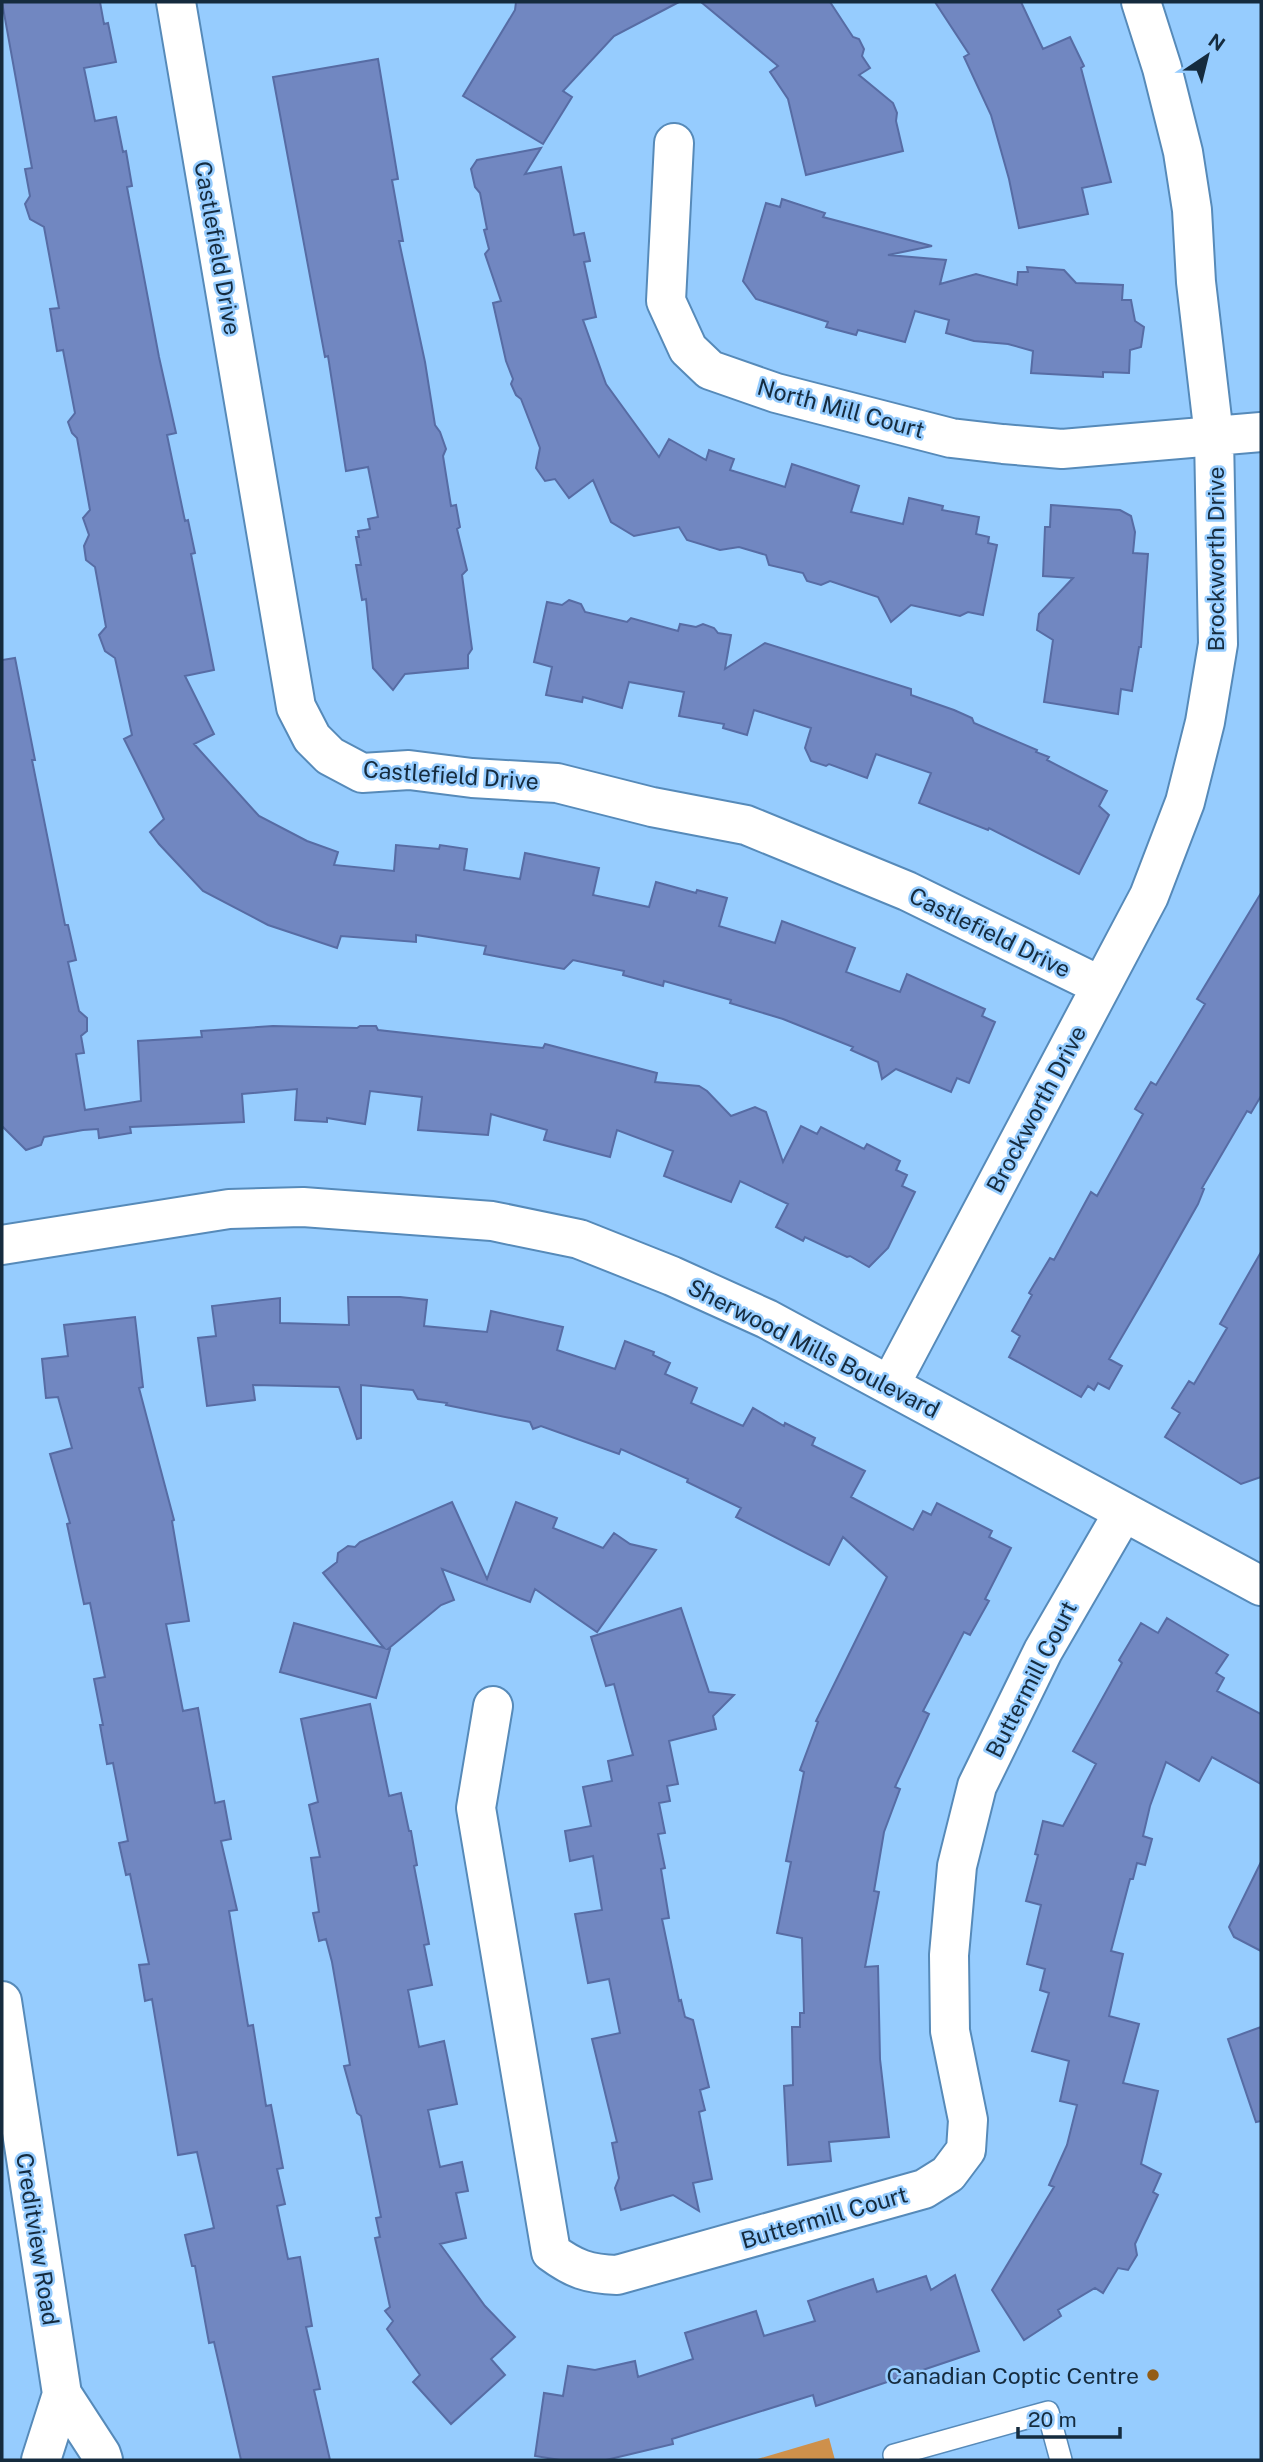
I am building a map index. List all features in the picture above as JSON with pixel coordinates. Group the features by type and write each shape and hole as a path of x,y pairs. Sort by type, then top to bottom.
{"street":[{"name":"Castlefield Drive","path":"176,2 296,707 312,738 330,757 362,773 409,769 472,778 557,783 652,807 746,825 906,891 1101,986"},
{"name":"Brockworth Drive","path":"890,1385 1149,896 1185,802 1205,723 1218,644 1214,436 1196,282 1192,210 1183,152 1162,68 1141,2"},
{"name":"North Mill Court","path":"674,143 666,301 688,349 710,370 776,393 951,438 1062,450 1261,432"},
{"name":"Sherwood Mills Boulevard","path":"2,1245 229,1209 303,1207 492,1221 579,1239 672,1276 767,1319 1261,1586"},
{"name":"Buttermill Court","path":"493,1706 476,1808 551,2252 572,2267 598,2274 617,2275 924,2189 948,2174 965,2150 968,2120 950,2031 949,1955 957,1866 977,1786 1043,1651 1123,1513"},
{"name":"Creditview Road","path":"2,2001 62,2394 103,2460"},
{"name":"Creditview Road","path":"41,2460 62,2394"}],"lane":[{"path":"896,2460 894,2455 1048,2412 1061,2460"}],"shaded area":[{"path":"829,2438 835,2460 754,2460"}],"building":[{"path":"2,2 100,2 104,24 108,23 116,62 84,68 95,121 116,117 123,152 126,151 132,186 127,187 176,433 167,435 185,521 188,520 195,553 191,554 214,670 185,676 214,734 194,744 259,816 307,841 338,852 334,865 394,871 396,845 439,849 440,845 467,849 464,870 520,879 525,853 599,868 593,895 649,907 656,882 696,893 697,890 727,898 719,926 775,943 782,921 855,948 846,972 900,992 907,974 985,1009 982,1016 995,1022 969,1083 957,1078 951,1092 896,1069 882,1079 878,1062 851,1050 853,1047 783,1019 730,1003 731,1000 664,981 663,986 623,975 624,971 573,960 564,969 484,954 486,946 416,935 416,942 341,936 337,948 268,925 203,891 159,844 150,832 164,819 124,739 132,735 115,658 105,651 99,635 106,627 95,567 86,560 84,546 89,535 83,518 90,510 77,438 68,422 75,413 63,350 57,351 50,309 59,308 44,227 30,219 25,204 30,196 25,169 32,168"},
{"path":"516,2 679,2 614,36 563,91 572,97 543,144 463,96 515,10"},
{"path":"701,2 830,2 864,49 862,56 870,68 859,75 893,103 903,151 806,175 788,99 770,72 778,66"},
{"path":"935,2 1021,2 1043,49 1070,37 1084,66 1081,68 1111,182 1082,188 1088,214 1019,228 991,115 964,57 969,54"},
{"path":"378,59 398,179 392,180 403,241 399,241 425,362 435,425 446,449 443,456 451,506 456,505 460,527 457,529 467,570 462,575 472,649 468,655 468,668 405,674 393,690 373,668 366,599 362,600 356,565 361,565 356,537 359,537 358,531 370,529 368,519 378,517 368,467 346,471 328,356 325,357 273,77"},
{"path":"541,148 525,174 561,167 574,235 584,233 590,261 584,262 596,317 583,320 606,384 659,457 669,439 706,460 709,450 734,459 730,470 785,487 792,464 859,486 851,512 903,524 909,498 943,506 942,510 979,517 976,534 989,537 988,543 997,545 983,615 968,612 960,616 911,605 891,622 878,597 830,581 821,585 807,581 803,573 769,565 766,555 739,547 720,550 687,540 679,527 634,536 611,522 593,480 569,498 555,479 545,481 536,468 540,448 521,399 511,384 513,379 506,361 493,303 501,301 485,254 489,249 484,230 487,229 480,193 475,187 471,169 477,160"},
{"path":"782,199 825,213 823,217 932,246 888,255 946,260 940,284 976,274 1017,285 1018,272 1028,272 1027,267 1064,270 1076,283 1123,285 1122,300 1131,300 1135,321 1144,327 1141,347 1130,350 1129,373 1103,372 1103,377 1031,373 1033,351 1008,344 974,341 946,333 949,320 915,311 905,342 858,330 856,335 826,327 828,322 756,299 743,281 766,203 780,207"},
{"path":"1051,505 1120,510 1131,516 1135,532 1133,553 1148,554 1141,647 1132,691 1121,689 1118,714 1044,702 1053,640 1037,630 1039,614 1073,578 1043,576 1045,527 1050,527"},
{"path":"569,600 581,604 585,612 627,622 631,618 678,631 680,624 696,627 703,624 714,628 718,633 731,635 725,669 765,643 911,689 911,695 972,718 974,723 1037,750 1036,752 1049,757 1047,760 1107,791 1099,806 1109,815 1079,874 989,828 988,830 919,803 931,773 876,754 867,778 829,764 826,766 811,761 805,748 811,728 754,710 747,735 723,728 724,724 679,716 684,692 629,682 622,708 583,697 582,702 546,695 552,667 534,662 547,602 562,605"},
{"path":"15,658 65,925 68,925 76,960 68,962 79,1011 87,1018 87,1031 81,1036 84,1053 76,1054 85,1110 141,1101 138,1041 202,1037 201,1031 273,1026 376,1026 378,1030 543,1048 545,1044 657,1073 655,1082 699,1086 731,1116 755,1107 766,1112 783,1162 801,1126 817,1134 821,1127 864,1149 867,1144 900,1161 896,1170 907,1175 902,1186 915,1192 888,1248 869,1267 805,1237 803,1241 776,1227 788,1204 740,1181 731,1202 664,1176 673,1151 617,1130 610,1157 544,1140 547,1130 491,1114 488,1135 418,1130 422,1097 370,1091 365,1124 327,1118 327,1122 295,1120 297,1089 242,1094 244,1122 130,1127 131,1133 99,1138 98,1129 83,1130 44,1137 41,1145 26,1150 2,1126 2,660"},
{"path":"1261,893 1261,1096 1251,1113 1247,1111 1202,1188 1204,1189 1198,1204 1109,1359 1122,1366 1109,1389 1098,1383 1094,1390 1088,1386 1081,1397 1009,1357 1020,1336 1012,1331 1032,1295 1029,1293 1050,1258 1054,1260 1091,1192 1097,1196 1143,1114 1135,1109 1151,1082 1156,1085 1205,1004 1197,999"},
{"path":"1261,1252 1261,1477 1241,1484 1165,1437 1180,1413 1172,1408 1189,1381 1194,1384 1227,1328 1220,1324"},
{"path":"348,1297 427,1300 424,1326 487,1332 491,1311 563,1327 557,1350 615,1369 625,1341 654,1352 653,1355 670,1363 665,1374 697,1388 691,1403 743,1426 753,1408 784,1426 785,1423 815,1438 812,1445 865,1471 851,1497 913,1530 923,1511 931,1515 937,1503 992,1531 989,1537 1011,1548 985,1599 989,1601 970,1635 964,1632 923,1711 929,1714 895,1787 900,1789 884,1832 874,1891 879,1892 865,1967 878,1966 880,2059 889,2137 829,2142 831,2161 788,2165 784,2086 793,2085 792,2027 800,2027 800,2013 804,2013 802,1938 777,1933 791,1862 786,1861 804,1772 800,1770 818,1722 816,1721 887,1577 843,1537 829,1565 736,1517 741,1508 687,1482 688,1479 621,1449 619,1454 541,1426 533,1429 530,1422 418,1399 413,1390 361,1385 361,1438 357,1439 339,1387 253,1385 255,1400 207,1406 198,1338 216,1336 212,1306 280,1298 280,1323 349,1325"},
{"path":"135,1317 143,1387 139,1388 174,1520 172,1521 189,1621 166,1624 183,1711 198,1708 215,1803 224,1801 231,1839 221,1841 237,1910 229,1911 248,2026 253,2025 266,2106 271,2105 283,2168 277,2169 285,2204 277,2206 288,2259 300,2257 312,2326 306,2327 320,2389 314,2390 330,2460 241,2460 214,2342 209,2343 195,2266 192,2266 185,2235 214,2228 197,2152 178,2155 152,1999 145,2001 139,1965 149,1964 130,1874 126,1875 119,1843 128,1841 113,1763 107,1764 94,1679 105,1677 90,1603 84,1604 67,1524 70,1523 50,1454 72,1448 58,1397 46,1398 42,1359 68,1356 64,1325"},
{"path":"452,1502 487,1579 516,1502 557,1518 553,1528 603,1548 614,1533 630,1544 656,1550 597,1632 535,1589 530,1602 442,1569 454,1600 441,1605 388,1649 376,1698 280,1672 294,1623 384,1648 323,1573 337,1562 338,1553 348,1546 355,1547 360,1542"},
{"path":"681,1608 709,1692 734,1695 713,1716 716,1729 669,1741 678,1784 667,1786 670,1801 659,1803 665,1833 658,1834 665,1868 661,1869 669,1918 662,1919 679,2001 681,2000 685,2017 693,2020 709,2087 700,2090 705,2110 699,2112 712,2179 693,2183 699,2211 673,2195 621,2210 615,2188 619,2178 612,2143 617,2142 592,2039 620,2033 609,1979 588,1983 575,1914 602,1910 593,1856 570,1861 565,1831 591,1826 583,1787 612,1781 608,1761 633,1755 614,1684 606,1686 591,1637"},
{"path":"1167,1618 1228,1655 1216,1673 1224,1678 1217,1691 1261,1714 1261,1784 1212,1757 1199,1781 1166,1762 1150,1806 1143,1836 1152,1839 1145,1865 1137,1863 1133,1879 1130,1879 1111,1951 1123,1954 1109,2016 1139,2024 1123,2083 1158,2091 1141,2164 1161,2174 1153,2192 1158,2195 1135,2244 1137,2255 1128,2270 1118,2268 1103,2293 1095,2288 1058,2310 1061,2316 1024,2340 992,2290 1054,2187 1049,2185 1067,2145 1077,2105 1060,2101 1069,2061 1032,2051 1049,1993 1040,1990 1045,1969 1027,1964 1041,1905 1026,1901 1038,1855 1035,1854 1043,1821 1063,1826 1096,1764 1073,1751 1122,1663 1119,1660 1141,1623 1158,1633"},
{"path":"370,1704 389,1796 401,1793 411,1831 417,1865 414,1866 429,1944 424,1945 432,1985 408,1990 419,2047 444,2041 457,2104 428,2110 440,2167 462,2162 468,2191 456,2193 466,2238 440,2244 485,2306 515,2337 491,2359 505,2375 451,2424 413,2382 420,2375 387,2329 393,2321 385,2311 390,2307 375,2238 380,2237 376,2218 381,2217 361,2116 357,2113 344,2066 350,2065 332,1962 326,1939 319,1941 313,1913 319,1912 311,1858 320,1857 309,1805 318,1802 301,1719"},
{"path":"1261,1862 1261,1951 1234,1937 1229,1927"},
{"path":"1261,2027 1261,2121 1256,2122 1228,2039"},
{"path":"955,2275 979,2351 816,2406 813,2395 672,2439 673,2444 606,2460 560,2460 535,2456 544,2393 563,2396 568,2366 595,2370 635,2361 638,2377 693,2359 685,2333 756,2311 764,2336 815,2321 808,2301 873,2279 877,2292 926,2276 931,2290"}],"place":[{"name":"Canadian Coptic Centre","path":"1153,2375"}]}
